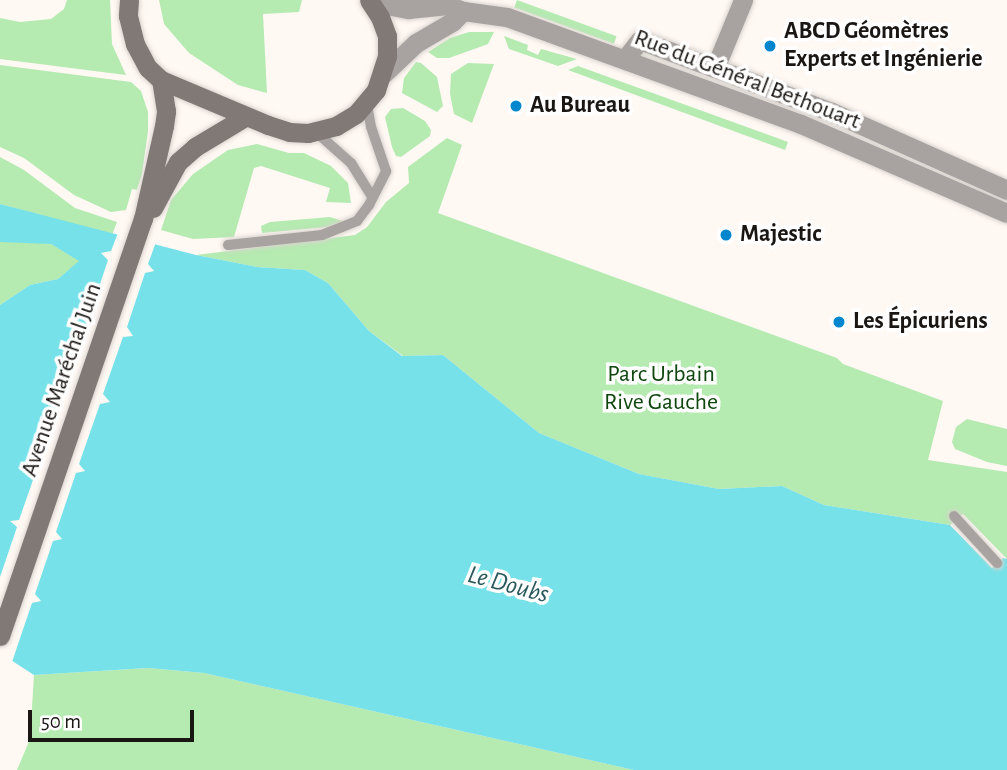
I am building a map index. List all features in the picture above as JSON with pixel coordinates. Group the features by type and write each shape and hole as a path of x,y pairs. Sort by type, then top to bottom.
{"main road":[{"path":"129,0 128,16 135,44 148,68 160,80 244,117 289,132 316,132 336,126 356,114 367,103 382,75 387,36 370,1"},
{"path":"143,219 166,111 160,80"},
{"path":"143,219 153,209 178,162 203,142 244,117"},
{"name":"Avenue Maréchal Juin","path":"0,636 143,219"}],"street":[{"path":"715,68 743,0"},
{"name":"Rue du Général Bethouart","path":"370,1 408,9 448,5 473,7 507,17 801,124 1007,213"},
{"path":"382,75 416,43 473,7"},
{"path":"625,59 640,40 832,112 1007,190"}],"lane":[{"path":"228,245 310,237 338,231 357,221 386,171 371,127 367,103"},
{"path":"316,132 351,163 372,196"},
{"path":"954,516 997,563"}],"green space":[{"path":"67,0 110,0 112,44 126,75 0,59 0,18 20,22 51,19 64,9"},
{"path":"159,0 302,0 299,12 263,14 267,93 238,85 189,53 164,24"},
{"path":"517,0 617,36 614,44 514,8"},
{"path":"469,32 494,32 488,44 449,58 437,58 428,52 450,38"},
{"path":"504,36 528,45 527,50 538,55 541,49 577,59 558,66 509,49"},
{"path":"416,62 437,77 443,106 437,112 402,93 404,78"},
{"path":"468,63 494,64 472,123 454,114 450,94 451,74"},
{"path":"0,65 131,82 141,91 148,112 148,131 142,174 137,190 132,189 126,210 111,212 74,195 24,158 0,147"},
{"path":"578,66 788,142 785,150 568,70"},
{"path":"403,108 425,121 431,130 430,136 401,157 396,156 392,147 385,117 391,109"},
{"name":"Parc Urbain Rive Gauche","path":"447,138 462,145 438,213 837,358 843,364 943,401 928,460 1007,472 1007,559 963,514 950,525 824,505 782,486 719,489 639,474 539,433 443,355 403,356 369,331 328,283 305,270 257,267 196,255 355,235 367,227 386,202 409,183 408,167"},
{"path":"257,144 289,153 304,153 331,166 348,183 351,203 326,202 330,188 261,166 254,168 234,237 193,239 161,230 171,200 193,174 228,150"},
{"path":"0,157 24,170 75,208 117,222 112,235 0,204"},
{"path":"330,217 343,221 328,227 262,233 261,226 270,222"},
{"path":"30,241 51,244 80,261 58,279 30,285 0,305 0,242"},
{"path":"967,419 1007,429 1007,466 987,462 955,449 952,442 956,427"},
{"path":"148,668 204,673 634,770 17,770 30,739 34,675"}],"water":[{"name":"Le Doubs","path":"0,204 196,255 257,267 305,270 328,283 369,331 402,356 443,355 539,433 639,474 719,489 782,486 824,505 950,525 992,568 1003,558 1007,559 1007,770 634,770 204,673 148,668 34,675 0,653 0,305 30,285 58,279 79,261 51,244 0,242"}],"pier":[{"path":"118,233 156,242 148,264 154,271 145,273 127,327 133,336 123,337 103,394 110,402 100,404 79,464 85,471 76,473 56,532 62,539 53,541 35,594 41,601 32,603 12,662 0,657 0,577 17,527 10,521 19,520 40,460 34,453 43,452 64,390 57,383 67,382 87,324 80,316 90,314 108,260 101,253 111,251"}],"place":[{"name":"ABCD Géomètres Experts et Ingénierie","path":"770,46"},
{"name":"Au Bureau","path":"516,106"},
{"name":"Majestic","path":"726,235"},
{"name":"Les Épicuriens","path":"839,322"}]}
